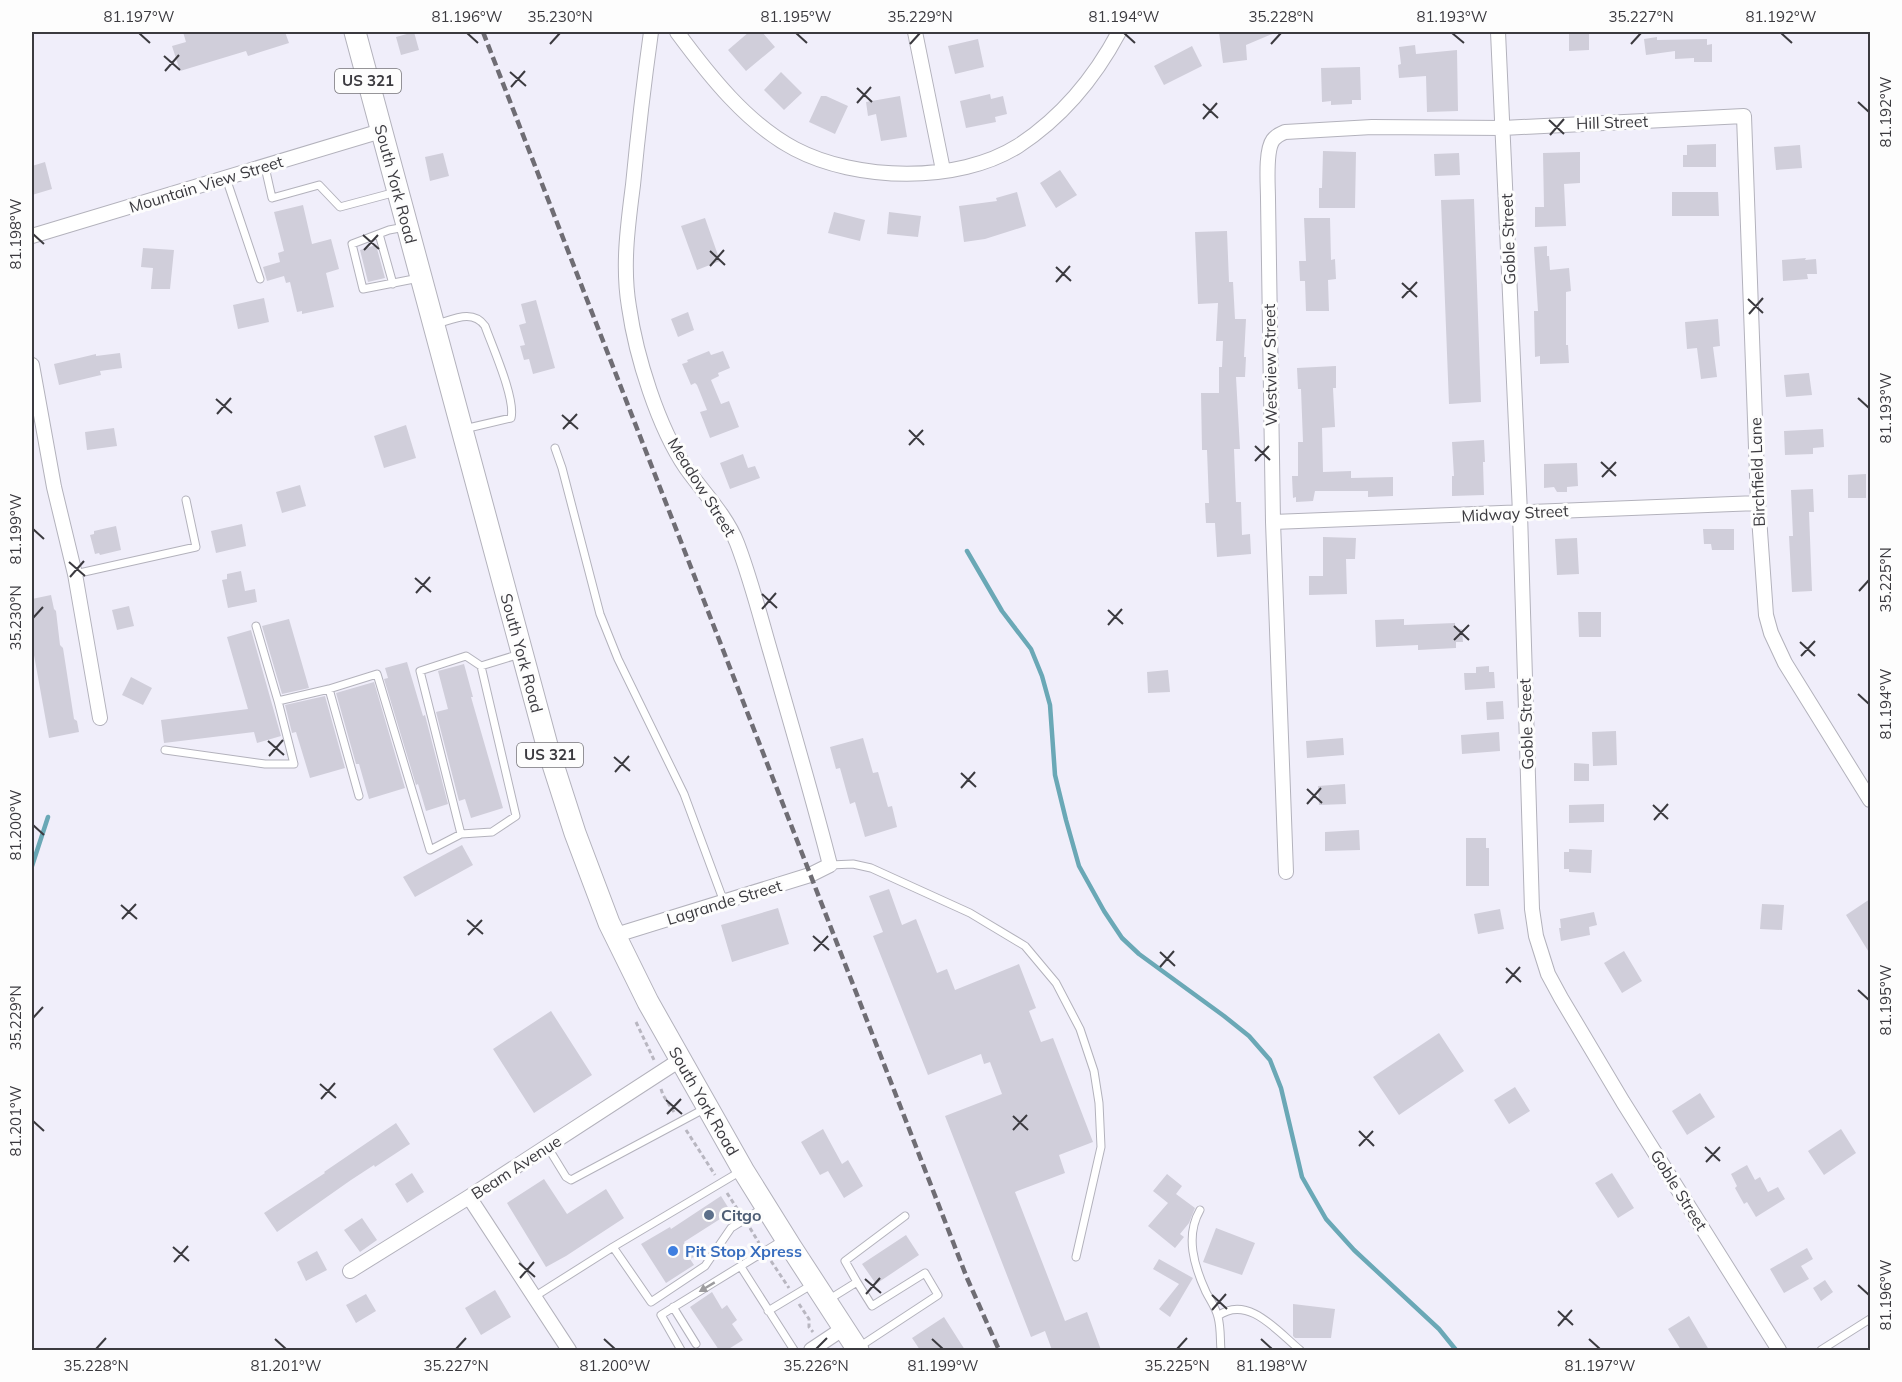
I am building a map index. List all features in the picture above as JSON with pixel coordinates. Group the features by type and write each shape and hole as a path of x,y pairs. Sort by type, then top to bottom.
{"main road":[{"name":"South York Road","path":"355,32 548,749 574,833 609,922 648,1002 743,1170 844,1328"},
{"name":"US 321","path":"844,1328 857,1349"}],"street":[{"name":"Meadow Street","path":"651,32 628,230 626,266 628,306 651,390 674,446 685,467 726,522 736,541 751,584 830,865"},
{"path":"677,32 737,105 763,129 795,149 848,169 882,174 912,174 963,166 1016,147 1057,114 1098,68 1119,32"},
{"path":"915,32 943,170"},
{"name":"Goble Street","path":"1498,32 1520,513 1532,909 1539,946 1548,974 1566,1007 1779,1350"},
{"name":"Hill Street","path":"1372,127 1503,128 1744,116"},
{"name":"Birchfield Lane","path":"1744,116 1758,503 1766,615 1771,633 1785,663 1870,800"},
{"name":"Westview Street","path":"1286,872 1273,522 1269,150 1272,141 1285,132 1372,127"},
{"name":"Mountain View Street","path":"32,236 381,131"},
{"path":"32,365 54,487 75,574 100,718"},
{"name":"Midway Street","path":"1273,522 1758,503"},
{"name":"Lagrande Street","path":"616,935 810,875 830,865"},
{"name":"Beam Avenue","path":"350,1271 680,1060"},
{"path":"469,1197 569,1350"},
{"path":"811,1350 844,1328"}],"lane":[{"path":"265,167 272,198 319,185 340,207 398,192"},
{"path":"226,178 260,279"},
{"path":"407,226 352,244 363,289 421,278"},
{"path":"379,234 393,284"},
{"path":"434,325 472,316 480,319 485,326 511,399 513,413 511,418 462,429"},
{"path":"555,448 600,614 618,659 684,794 724,902"},
{"path":"75,574 196,547 186,500"},
{"path":"165,750 265,764 294,764 256,626"},
{"path":"481,666 522,653"},
{"path":"278,701 329,689 377,674 429,850 460,834 492,832 516,816 481,666 466,656 420,671 460,834"},
{"path":"329,689 359,796"},
{"path":"830,865 853,864 871,868 970,913 1025,946 1056,983 1080,1029 1094,1071 1099,1103 1101,1147 1076,1257"},
{"path":"547,1146 566,1177 571,1179 707,1107"},
{"path":"534,1297 743,1170"},
{"path":"613,1247 651,1302 705,1266 731,1228 766,1206"},
{"path":"1200,1210 1191,1232 1192,1245 1195,1262 1218,1316 1221,1350"},
{"path":"857,1349 938,1295 925,1273 872,1306 845,1261 905,1216"},
{"path":"681,1350 661,1315 785,1239"},
{"path":"741,1267 794,1350"},
{"path":"826,1301 857,1282"},
{"path":"768,1311 814,1283"},
{"path":"673,1307 696,1344"},
{"path":"1218,1316 1232,1309 1250,1311 1300,1350"},
{"path":"1821,1350 1870,1319"}],"building":[{"path":"183,32 285,32 289,43 248,56 246,51 180,71 172,46 186,42"},
{"path":"414,32 419,50 401,55 396,37"},
{"path":"749,32 762,32 775,47 746,71 728,50"},
{"path":"1219,32 1277,32 1246,45 1247,60 1223,63"},
{"path":"1569,32 1589,32 1589,50 1569,51"},
{"path":"1657,37 1657,40 1707,39 1707,45 1712,44 1712,62 1694,62 1694,58 1675,59 1675,51 1646,55 1644,39"},
{"path":"978,39 984,67 955,74 948,46"},
{"path":"1415,45 1416,54 1457,50 1458,111 1427,112 1426,76 1399,78 1398,65 1401,64 1399,47"},
{"path":"1192,46 1202,66 1164,85 1154,66"},
{"path":"1360,67 1361,100 1352,100 1352,104 1331,105 1331,101 1322,102 1321,68"},
{"path":"781,72 802,93 784,110 764,90"},
{"path":"990,94 991,99 1003,96 1007,114 995,117 996,122 966,128 960,101"},
{"path":"821,96 848,106 835,134 809,122"},
{"path":"900,96 907,137 881,141 876,114 868,116 866,102"},
{"path":"1716,144 1716,167 1683,167 1683,155 1687,155 1687,145"},
{"path":"1800,145 1802,168 1776,170 1774,147"},
{"path":"1323,151 1356,152 1355,208 1319,208"},
{"path":"1580,152 1580,183 1564,184 1566,226 1535,227 1535,207 1544,207 1543,153"},
{"path":"443,153 449,176 430,181 425,157"},
{"path":"1459,153 1460,175 1435,176 1434,154"},
{"path":"45,162 52,189 32,195 32,166"},
{"path":"1060,170 1077,195 1056,208 1040,183"},
{"path":"1017,192 1026,226 985,239 964,242 959,206 997,201 996,198"},
{"path":"1672,192 1718,192 1719,216 1672,216"},
{"path":"1474,199 1481,402 1449,404 1441,200"},
{"path":"303,205 312,244 331,239 339,269 326,273 334,307 302,314 302,311 297,312 290,282 286,283 284,276 267,281 263,267 280,262 278,253 284,251 274,212"},
{"path":"834,212 865,220 860,241 828,233"},
{"path":"889,212 921,216 918,237 887,234"},
{"path":"705,218 720,261 697,270 681,226"},
{"path":"1304,218 1330,218 1331,260 1335,259 1336,279 1328,280 1329,311 1306,311 1305,281 1300,281 1299,261 1306,261"},
{"path":"1227,231 1229,282 1233,282 1235,319 1246,319 1245,377 1236,377 1240,449 1234,449 1236,502 1241,502 1242,535 1250,534 1251,554 1217,557 1215,523 1206,523 1205,503 1209,503 1207,450 1202,450 1201,393 1219,393 1219,367 1222,367 1223,341 1216,341 1218,303 1198,304 1195,232"},
{"path":"376,245 385,278 368,282 360,250"},
{"path":"1547,246 1550,270 1569,268 1571,291 1566,292 1566,345 1568,345 1569,363 1540,364 1540,356 1535,357 1534,311 1538,311 1534,247"},
{"path":"143,248 174,250 170,289 151,289 153,268 141,267"},
{"path":"1806,258 1805,260 1816,259 1817,274 1807,274 1808,279 1783,281 1782,260"},
{"path":"264,298 269,322 238,329 233,305"},
{"path":"536,300 555,368 533,374 529,359 524,360 520,346 525,345 519,325 526,323 521,304"},
{"path":"688,312 694,330 678,337 671,319"},
{"path":"1718,319 1720,346 1713,347 1717,377 1701,379 1697,348 1687,349 1685,322"},
{"path":"709,351 711,355 723,351 730,368 718,373 719,376 711,380 721,404 729,401 739,427 710,438 700,412 707,410 697,385 695,383 691,385 682,364"},
{"path":"120,353 122,368 100,371 101,375 59,385 54,364 96,354 96,356"},
{"path":"1336,366 1336,388 1333,388 1335,427 1322,428 1323,472 1351,471 1351,478 1393,477 1393,496 1368,497 1368,491 1315,491 1313,501 1296,502 1296,497 1293,498 1292,476 1298,476 1298,442 1303,442 1301,389 1298,389 1297,368"},
{"path":"1809,373 1812,395 1786,397 1784,375"},
{"path":"406,425 416,458 384,468 374,436"},
{"path":"114,428 117,446 87,450 85,432"},
{"path":"1823,429 1824,447 1813,448 1813,454 1785,455 1784,431"},
{"path":"1484,440 1484,495 1452,496 1452,476 1454,476 1452,442"},
{"path":"743,454 748,468 755,466 760,478 730,489 720,463"},
{"path":"1577,463 1578,486 1567,487 1567,492 1557,492 1554,487 1544,488 1544,464"},
{"path":"1866,474 1866,498 1848,498 1848,475"},
{"path":"300,485 306,506 282,513 276,492"},
{"path":"1813,489 1814,512 1809,512 1812,591 1792,592 1789,536 1793,536 1791,490"},
{"path":"242,524 246,546 216,553 211,531"},
{"path":"116,526 121,550 95,554 90,535 94,534 94,531"},
{"path":"1703,529 1734,529 1734,550 1712,550 1711,544 1704,544"},
{"path":"1323,537 1356,538 1355,559 1346,559 1347,594 1309,595 1309,576 1323,576"},
{"path":"1577,538 1579,574 1557,575 1555,539"},
{"path":"241,571 245,591 255,589 257,602 228,608 222,580 227,579 227,574"},
{"path":"51,595 56,611 60,645 63,648 74,719 77,721 79,732 49,738 32,644 32,599"},
{"path":"129,606 134,626 117,630 112,610"},
{"path":"1578,612 1601,612 1601,637 1579,637"},
{"path":"289,619 309,688 282,694 262,626"},
{"path":"1404,619 1404,625 1455,623 1455,629 1462,629 1463,642 1456,642 1456,648 1418,650 1418,645 1376,647 1375,620"},
{"path":"251,630 281,736 257,743 254,732 164,743 161,720 248,709 227,637"},
{"path":"407,662 423,716 425,715 448,804 426,811 384,679 388,678 385,668"},
{"path":"464,664 473,697 471,697 503,808 471,818 465,799 459,801 436,712 448,709 438,671"},
{"path":"1489,666 1489,672 1494,672 1495,688 1465,690 1464,673 1476,673 1476,667"},
{"path":"1168,670 1170,692 1148,693 1147,672"},
{"path":"131,677 152,688 143,705 122,695"},
{"path":"374,682 405,788 369,799 359,764 356,764 336,693"},
{"path":"325,696 345,768 310,778 296,732 292,733 285,705"},
{"path":"1503,701 1504,719 1487,720 1486,702"},
{"path":"1616,731 1617,765 1593,766 1592,732"},
{"path":"1499,732 1500,751 1462,754 1461,735"},
{"path":"863,738 873,773 878,772 888,807 892,806 897,827 865,837 855,802 850,804 840,768 836,769 830,747"},
{"path":"1343,738 1344,755 1307,758 1306,741"},
{"path":"1574,763 1589,764 1589,781 1574,781"},
{"path":"1345,784 1346,804 1319,805 1318,786"},
{"path":"1604,804 1604,822 1569,823 1569,805"},
{"path":"1359,830 1360,850 1325,851 1325,832"},
{"path":"1466,838 1486,838 1486,848 1489,848 1489,886 1466,886"},
{"path":"462,845 473,865 415,897 403,877"},
{"path":"1569,849 1592,850 1591,873 1569,872 1569,869 1564,869 1564,852 1569,852"},
{"path":"889,889 902,925 916,919 937,973 947,969 955,990 1019,964 1036,1008 1029,1011 1041,1042 1053,1038 1093,1142 1059,1155 1065,1173 1015,1192 1065,1321 1087,1312 1101,1350 1052,1350 1045,1331 1031,1337 945,1116 1002,1094 990,1062 984,1064 981,1054 928,1075 873,936 883,932 869,896"},
{"path":"1870,899 1870,954 1846,915"},
{"path":"1762,904 1784,905 1782,930 1760,929"},
{"path":"778,908 789,944 732,962 721,925"},
{"path":"1500,909 1504,929 1478,934 1474,914"},
{"path":"1594,912 1597,925 1589,927 1590,935 1561,941 1560,919"},
{"path":"1624,951 1642,981 1622,993 1604,963"},
{"path":"551,1011 592,1075 534,1113 493,1049"},
{"path":"1439,1033 1464,1071 1399,1115 1373,1077"},
{"path":"1515,1087 1530,1111 1509,1124 1494,1100"},
{"path":"1700,1093 1715,1117 1687,1135 1672,1111"},
{"path":"396,1123 410,1144 351,1180 277,1232 264,1213"},
{"path":"823,1129 842,1164 848,1160 863,1186 844,1198 828,1171 820,1175 801,1142"},
{"path":"1841,1129 1856,1153 1824,1175 1808,1151"},
{"path":"1747,1165 1755,1180 1760,1177 1768,1192 1778,1187 1785,1199 1756,1217 1747,1202 1744,1204 1735,1188 1737,1186 1731,1174"},
{"path":"412,1173 424,1192 407,1203 395,1184"},
{"path":"1612,1173 1634,1208 1618,1218 1595,1183"},
{"path":"1167,1174 1182,1186 1176,1194 1195,1208 1189,1223 1180,1234 1184,1237 1175,1248 1148,1226 1168,1203 1153,1191"},
{"path":"544,1179 567,1214 606,1189 624,1218 546,1267 507,1203"},
{"path":"721,1196 731,1212 684,1242 694,1257 690,1259 694,1265 666,1283 641,1244 670,1227 671,1229"},
{"path":"362,1218 377,1240 360,1252 344,1230"},
{"path":"1216,1228 1255,1243 1242,1275 1203,1262"},
{"path":"906,1235 919,1255 876,1284 862,1264"},
{"path":"1807,1248 1813,1259 1801,1266 1809,1279 1784,1293 1770,1269"},
{"path":"317,1251 327,1270 306,1281 297,1262"},
{"path":"1159,1259 1193,1278 1170,1317 1159,1309 1179,1284 1153,1269"},
{"path":"1825,1280 1833,1292 1821,1301 1813,1288"},
{"path":"495,1290 511,1317 481,1335 465,1308"},
{"path":"712,1292 722,1309 727,1305 737,1320 732,1324 743,1340 727,1350 719,1350 690,1307"},
{"path":"366,1294 376,1311 356,1323 346,1305"},
{"path":"1293,1304 1335,1309 1331,1338 1295,1338 1293,1336"},
{"path":"1689,1316 1709,1350 1681,1350 1668,1329"},
{"path":"944,1317 965,1350 920,1350 912,1338"}],"waterway":[{"path":"967,551 1002,611 1031,649 1042,676 1050,705 1055,775 1066,820 1079,866 1104,911 1122,938 1139,954 1249,1036 1270,1060 1281,1088 1302,1177 1326,1219 1354,1250 1439,1329 1456,1350"},
{"path":"32,866 48,817"}],"railway":[{"path":"483,32 967,1278 999,1350"}],"place":[{"name":"Citgo","path":"709,1215"},
{"name":"Pit Stop Xpress","path":"673,1251"}]}
